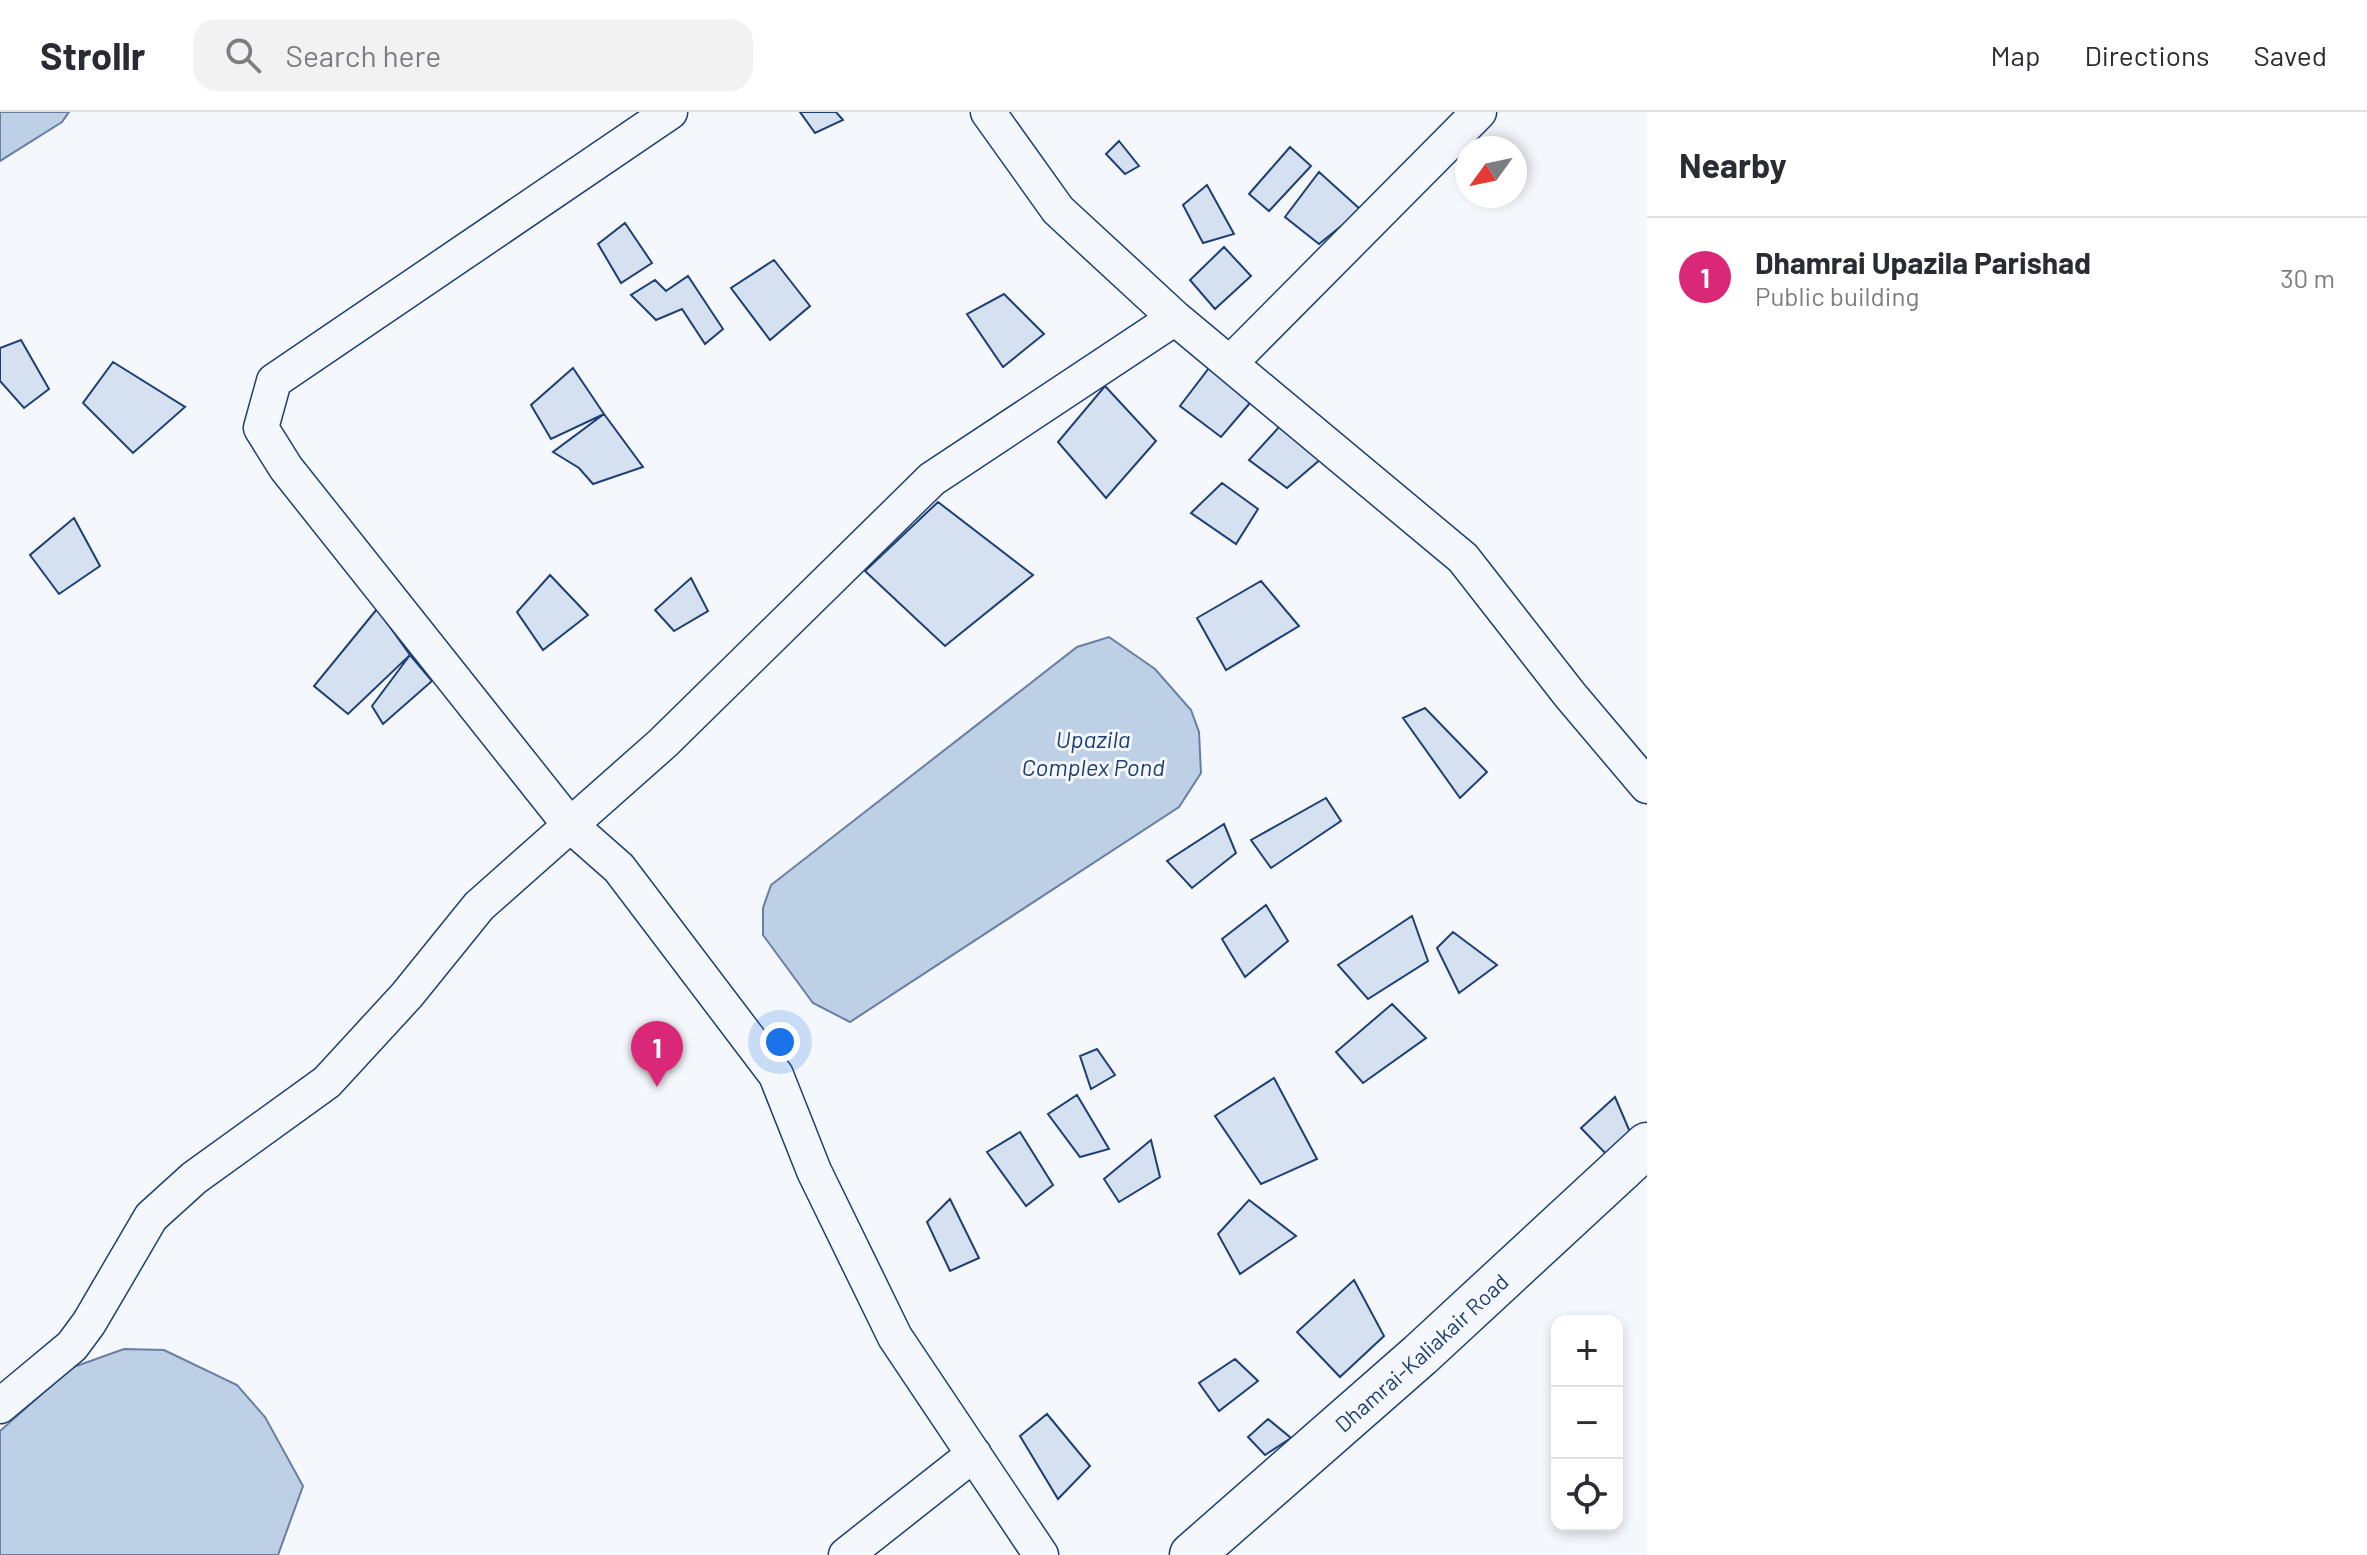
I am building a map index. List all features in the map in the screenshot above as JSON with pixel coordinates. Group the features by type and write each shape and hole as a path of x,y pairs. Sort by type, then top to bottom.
{"main road":[{"name":"Dhamrai-Kaliakair Road","path":"1192,1555 1420,1355 1647,1145"}],"street":[{"path":"670,112 274,381 261,428 286,468 569,824 619,868 776,1075 814,1171 895,1337 1041,1555"},
{"path":"988,112 1058,210 1175,318 1463,558 1570,695 1647,786"},
{"path":"1230,363 1479,112"},
{"path":"0,1406 72,1346 89,1323 151,1217 194,1178 327,1082 407,995 479,906 663,743 932,479 1175,318"},
{"path":"846,1555 974,1454"}],"water":[{"path":"0,112 69,112 62,122 0,161"},
{"name":"Upazila Complex Pond","path":"1109,637 1155,669 1191,710 1199,732 1201,773 1179,807 850,1022 813,1003 763,935 763,908 771,885 1077,647"},
{"path":"124,1349 164,1350 237,1385 265,1417 303,1486 278,1555 0,1555 0,1431 71,1368"}],"building":[{"path":"800,112 836,112 843,120 815,133"},
{"path":"1119,141 1139,166 1125,174 1106,154"},
{"path":"1290,147 1311,166 1269,211 1249,194"},
{"path":"1319,172 1361,210 1319,244 1285,217"},
{"path":"1207,185 1234,234 1203,243 1183,205"},
{"path":"625,223 652,263 621,283 598,244"},
{"path":"1224,247 1251,276 1215,309 1190,280"},
{"path":"774,260 810,306 770,340 731,288"},
{"path":"688,276 723,329 705,344 682,309 656,320 631,295 655,280 666,291"},
{"path":"1004,294 1044,334 1003,367 967,314"},
{"path":"21,340 49,389 24,408 0,381 0,348"},
{"path":"113,362 185,407 133,453 83,403"},
{"path":"573,368 604,414 551,439 531,405"},
{"path":"1209,368 1250,403 1221,437 1180,406"},
{"path":"1105,386 1156,441 1106,498 1058,442"},
{"path":"604,414 643,467 593,484 579,468 553,452"},
{"path":"1279,427 1322,458 1287,488 1249,460"},
{"path":"1222,483 1258,509 1236,544 1191,513"},
{"path":"938,502 1033,575 945,646 865,571"},
{"path":"74,518 100,566 59,594 30,555"},
{"path":"550,575 588,615 543,650 517,612"},
{"path":"691,578 708,611 674,631 655,610"},
{"path":"1261,581 1299,626 1226,670 1197,618"},
{"path":"377,609 410,655 348,714 314,686"},
{"path":"410,655 432,681 383,724 372,706"},
{"path":"1425,708 1487,772 1460,798 1403,718"},
{"path":"1326,798 1341,821 1271,868 1251,840"},
{"path":"1224,824 1236,853 1192,888 1167,861"},
{"path":"1266,905 1288,941 1245,977 1222,939"},
{"path":"1412,916 1428,961 1368,999 1338,965"},
{"path":"1453,932 1497,965 1459,993 1437,948"},
{"path":"1392,1004 1426,1038 1363,1083 1336,1052"},
{"path":"1097,1049 1115,1075 1091,1089 1080,1056"},
{"path":"1274,1078 1317,1159 1261,1184 1215,1116"},
{"path":"1077,1095 1109,1149 1080,1157 1048,1114"},
{"path":"1615,1097 1633,1139 1608,1156 1581,1128"},
{"path":"1020,1132 1053,1185 1026,1206 987,1152"},
{"path":"1151,1140 1160,1177 1119,1202 1104,1179"},
{"path":"950,1199 979,1258 950,1271 927,1222"},
{"path":"1249,1200 1296,1236 1240,1274 1218,1234"},
{"path":"1354,1280 1384,1336 1340,1377 1297,1332"},
{"path":"1235,1359 1258,1381 1219,1411 1199,1383"},
{"path":"1047,1414 1090,1466 1058,1499 1020,1436"},
{"path":"1268,1419 1291,1438 1265,1455 1248,1437"}],"place":[{"name":"Dhamrai Upazila Parishad","path":"657,1087"}]}
